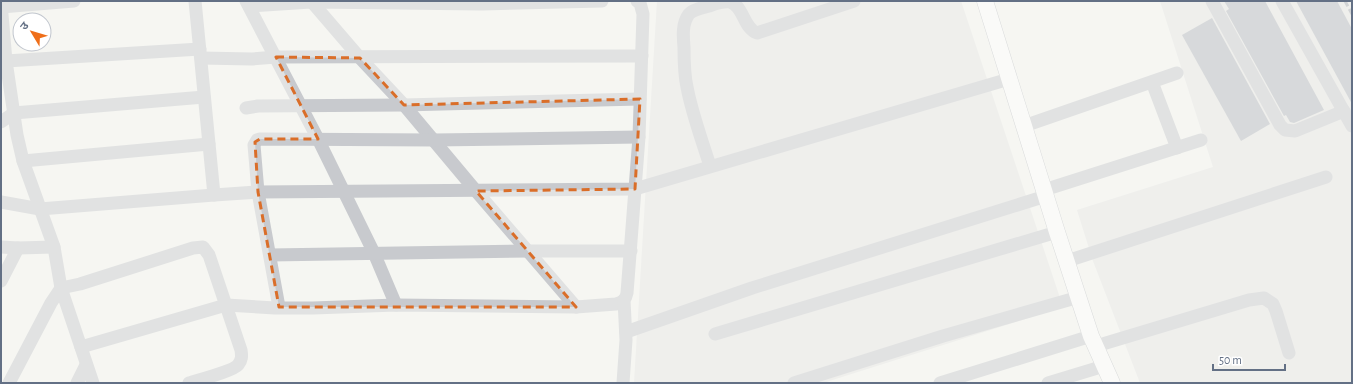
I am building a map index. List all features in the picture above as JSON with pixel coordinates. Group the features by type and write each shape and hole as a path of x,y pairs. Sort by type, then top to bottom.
{"main road":[{"path":"985,1 1057,232 1093,341 1112,383"}],"street":[{"path":"1,7 74,1"},
{"path":"195,1 214,195"},
{"path":"396,305 374,253 318,139 247,4 311,1 482,4 602,1"},
{"path":"311,1 360,58 404,105 576,307"},
{"path":"623,383 626,332 624,300 627,293 631,251 639,137 642,56 643,14 640,3 637,1"},
{"path":"710,166 686,86 683,30 689,14 702,8 726,2 732,3 737,7 752,32 757,33 854,1"},
{"path":"1212,1 1280,126 1285,130 1295,131 1344,111"},
{"path":"1282,1 1352,126"},
{"path":"1,4 6,61 17,135 23,160 54,246 61,288 93,383"},
{"path":"6,61 200,53 252,59 642,56"},
{"path":"1024,126 1177,73"},
{"path":"1,202 40,209 258,192 476,191 635,188 1009,79"},
{"path":"1152,82 1177,148"},
{"path":"1,122 14,113 204,97"},
{"path":"246,108 258,106 404,105 640,99"},
{"path":"279,307 258,192 254,145 256,140 434,140 639,137"},
{"path":"626,332 752,288 1045,193 1201,140"},
{"path":"23,160 209,144"},
{"path":"1067,261 1326,177"},
{"path":"715,334 1057,232"},
{"path":"1,247 18,248 54,246"},
{"path":"10,380 51,303 61,288 80,284 203,246 209,256 241,350 242,357 240,362 234,368 189,383"},
{"path":"1,281 18,248"},
{"path":"270,255 631,251"},
{"path":"794,383 943,336 1079,297"},
{"path":"940,383 1249,300 1264,298 1273,304 1289,353"},
{"path":"81,347 226,305 313,308 396,305 576,307 616,304 624,300"},
{"path":"77,383 86,365"},
{"path":"1048,383 1104,366"}],"highlighted area":[{"path":"276,57 360,58 404,105 640,99 635,189 476,191 576,307 279,307 258,192 255,142 260,139 318,139"}],"shaded area":[{"path":"657,1 961,1 1063,307 823,383 634,383"},
{"path":"1160,1 1352,1 1352,383 1140,383 1093,261 1077,210 1213,167"}],"building":[{"path":"1224,1 1265,1 1324,110 1294,123 1290,122 1286,115 1284,116 1226,11 1229,9"},
{"path":"1296,1 1337,1 1352,29 1352,104"},
{"path":"1212,18 1270,124 1241,141 1182,35"}],"railway":[{"path":"1345,1 1352,14"}]}
